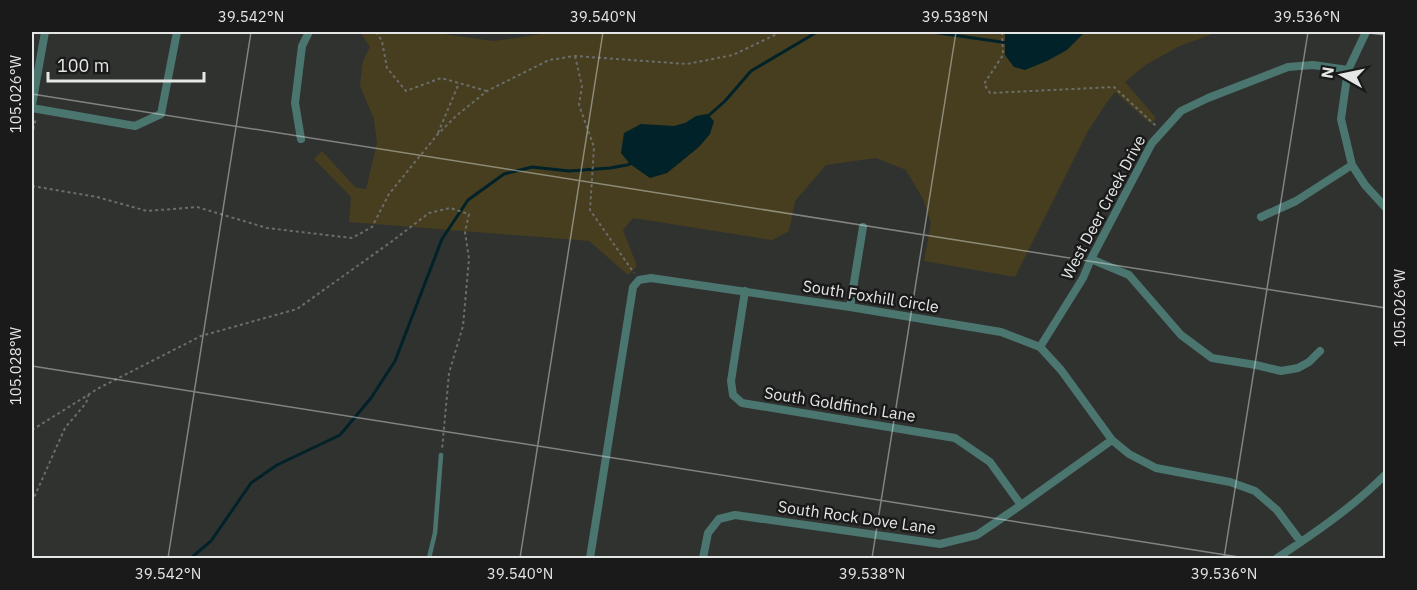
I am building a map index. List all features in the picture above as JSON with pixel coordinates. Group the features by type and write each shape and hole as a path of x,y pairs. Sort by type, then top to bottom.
{"street":[{"path":"45,32 34,108 135,126 161,114 177,32"},
{"path":"301,139 295,103 302,46 309,32"},
{"path":"1366,32 1348,70 1341,119 1352,165 1365,185 1386,208"},
{"name":"West Deer Creek Drive","path":"1040,347 1083,278 1152,144 1181,111 1208,98 1288,68 1313,65 1348,70"},
{"path":"1261,217 1296,201 1352,165"},
{"path":"850,307 863,226"},
{"path":"1091,259 1130,275 1181,335 1212,358 1281,370 1298,368 1309,362 1320,351"},
{"name":"South Foxhill Circle","path":"639,280 651,278 745,291 1001,332 1040,347 1061,370 1112,440 1129,454 1156,468 1230,482 1255,491 1277,510 1301,542"},
{"path":"590,558 633,287 639,280"},
{"name":"South Goldfinch Lane","path":"745,291 731,381 733,395 742,404 955,438 990,462 1021,505"},
{"name":"South Rock Dove Lane","path":"704,558 708,533 719,519 735,514 940,544 977,535 1112,440"},
{"path":"1277,558 1368,492 1386,474"}],"lane":[{"path":"429,558 435,533 441,455"}],"path":[{"path":"376,32 382,41 387,68 406,91 441,78 487,91"},
{"path":"32,186 97,197 147,211 197,207 267,228 352,238 372,227 389,194 437,135 456,116 487,91 549,60 575,56 687,64 733,55 781,32"},
{"path":"1002,34 1003,55 984,84 990,93 1114,87 1163,132"},
{"path":"575,56 582,86 579,105 594,147 590,210 639,280"},
{"path":"437,135 459,83"},
{"path":"32,135 34,108"},
{"path":"32,430 89,394 201,336 297,309 429,213 450,208 469,214 465,232 469,259 463,326 449,373 441,455"},
{"path":"32,502 65,428 86,403 89,394"}],"shaded area":[{"path":"360,32 435,33 494,41 556,32 1217,32 1180,46 1147,64 1125,82 1156,118 1151,124 1115,92 1088,131 1015,277 924,261 931,222 923,199 906,170 876,158 826,165 795,201 789,231 772,240 633,218 623,230 637,266 628,275 589,241 349,222 351,197 314,159 322,151 355,187 366,189 377,143 374,119 360,86 363,61 370,47"}],"water":[{"path":"1006,32 1085,32 1067,50 1025,70 1014,67 1005,55"},
{"path":"707,114 714,121 710,134 699,147 667,173 650,178 630,164 621,153 624,133 641,124 674,126 685,123 696,116"}],"waterway":[{"path":"707,117 725,101 751,71 817,32 821,32"},
{"path":"932,32 1008,43"},
{"path":"191,558 211,541 251,483 277,465 340,435 371,398 395,361 442,239 468,200 504,174 532,167 569,171 610,168 632,163"}]}
